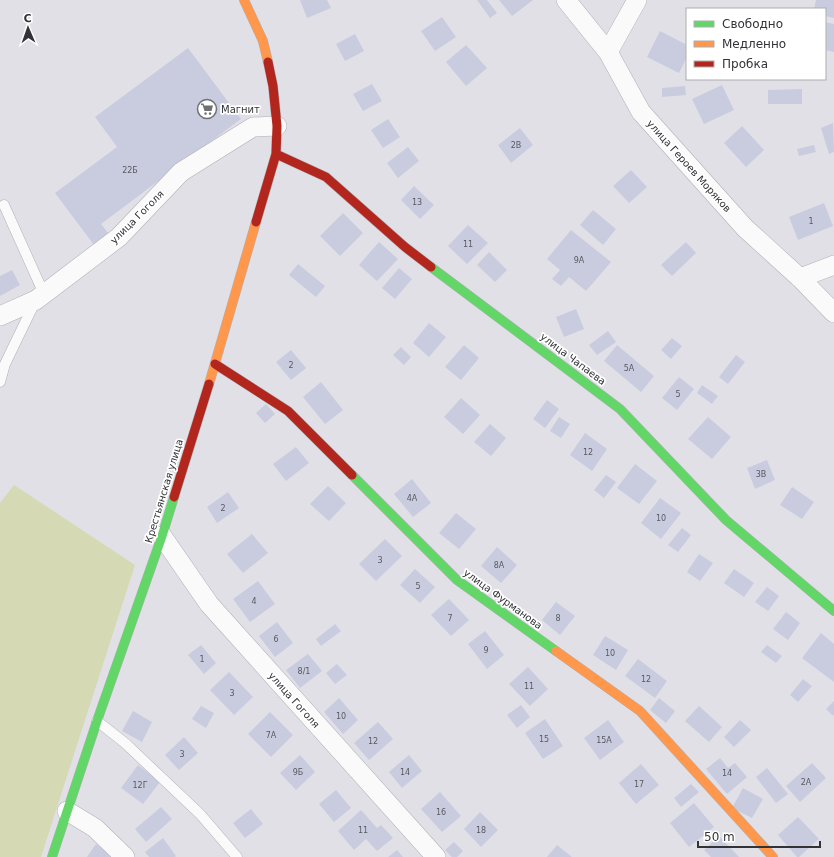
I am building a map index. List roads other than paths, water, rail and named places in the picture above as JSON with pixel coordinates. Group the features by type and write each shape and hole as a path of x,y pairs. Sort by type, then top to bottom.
{"street":[{"path":"244,0 263,42 273,86 277,126"},
{"name":"улица Героев Моряков","path":"566,0 608,52 641,112 745,228 800,278 834,313"},
{"path":"608,52 637,0"},
{"name":"Крестьянская улица","path":"52,857 97,721 162,536 215,364 276,154 277,126"},
{"name":"улица Гоголя","path":"0,316 40,297 119,237 181,172 253,127 277,126"},
{"name":"улица Чапаева","path":"276,154 326,177 405,247 620,409 726,520 834,610"},
{"path":"800,278 834,265"},
{"name":"улица Фурманова","path":"215,364 288,411 457,580 640,710 773,857"},
{"name":"улица Гоголя","path":"162,536 209,604 429,851 436,857"},
{"path":"67,811 95,828 125,857"}],"lane":[{"path":"0,382 5,364 40,297 4,205"},
{"path":"97,721 125,743 200,814 237,857"}],"place":[{"name":"Магнит","path":"207,109"}]}
